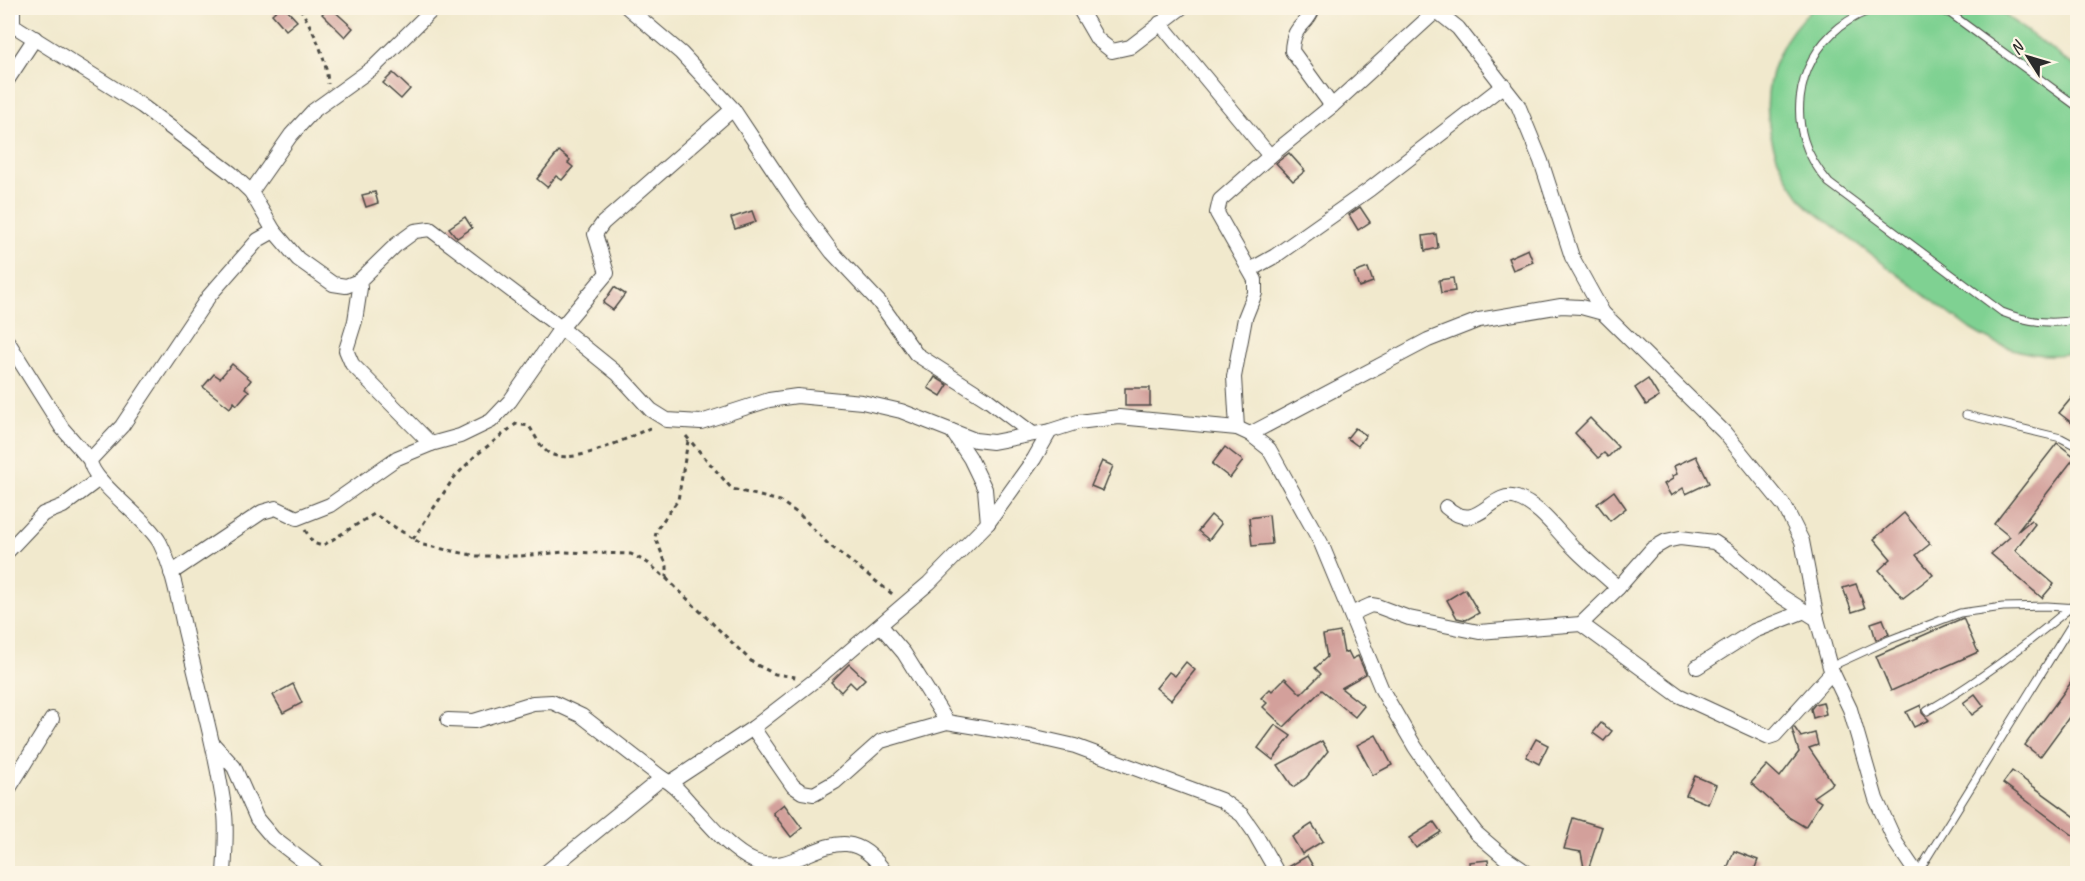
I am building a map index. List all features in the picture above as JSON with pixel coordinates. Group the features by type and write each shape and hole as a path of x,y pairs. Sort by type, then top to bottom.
{"street":[{"path":"13,8 10,23 142,106 231,173 251,192 274,231 298,259 333,284 346,286 359,281 396,245 415,231 430,229 618,374 651,410 673,421 701,422 769,400 796,396 862,402 901,411 975,440 993,442 1050,431 1078,422 1119,417 1237,428 1250,434 1269,449 1320,543 1382,690 1416,747 1476,833 1504,857 1529,873"},
{"path":"251,192 291,135 313,111 374,67 434,8"},
{"path":"628,8 681,53 733,109 799,208 832,252 879,302 916,354 988,400 1033,434"},
{"path":"1079,8 1097,39 1112,51 1130,47 1181,8"},
{"path":"1313,8 1311,14 1295,32 1292,51 1332,106"},
{"path":"1237,428 1234,377 1245,318 1255,293 1255,280 1216,213 1220,200 1332,106 1434,9 1458,28 1518,105 1541,161 1572,257 1603,313 1724,432 1785,507 1802,541 1811,615 1831,670 1850,709 1876,799 1896,843 1917,873"},
{"path":"1160,23 1270,156"},
{"path":"8,79 35,38"},
{"path":"1251,270 1275,256 1370,189 1504,85"},
{"path":"171,573 262,512 276,508 297,518 330,505 397,458 431,444 460,436 491,421 510,401 561,328 607,273 595,234 603,223 733,109"},
{"path":"90,460 122,426 209,296 258,240 274,231"},
{"path":"359,281 355,321 346,350 351,364 431,444"},
{"path":"1250,434 1428,340 1479,320 1561,306 1581,307 1603,313"},
{"path":"8,342 62,428 90,460 90,468 147,525 160,543 171,573 212,744 225,816 224,873"},
{"path":"952,431 970,458 985,489 988,523"},
{"path":"544,873 667,780 753,728 881,626 988,523 1034,459 1050,431"},
{"path":"10,542 43,514 63,506 99,479"},
{"path":"1446,507 1454,514 1470,517 1505,497 1515,497 1526,502 1618,588"},
{"path":"1350,614 1371,605 1409,618 1479,632 1505,632 1581,624 1618,588 1652,549 1666,541 1680,538 1714,542 1729,552 1776,593 1811,615"},
{"path":"1698,667 1754,631 1811,615"},
{"path":"1581,624 1678,695 1769,737 1775,735 1831,670"},
{"path":"881,626 904,653 947,722"},
{"path":"448,720 474,721 533,703 552,702 582,716 667,780 735,849 754,861 793,867 820,847 842,843 863,849 881,865 886,873"},
{"path":"8,790 52,719"},
{"path":"753,728 793,786 802,792 814,794 835,782 881,741 947,722 1075,746 1221,801 1242,815 1278,873"},
{"path":"212,744 234,767 257,819 273,838 320,873"}],"lane":[{"path":"1878,8 1853,17 1827,38 1813,57 1803,79 1800,95 1800,127 1804,142 1819,171 1829,183 2002,312 2033,322 2050,323 2078,319"},
{"path":"1932,8 1951,14 2078,107"},
{"path":"1966,415 2061,438 2078,447"},
{"path":"1831,670 1889,640 1960,613 2003,607 2074,608"},
{"path":"1927,711 1965,690 1994,670 2074,608"},
{"path":"1917,873 2078,614"}],"path":[{"path":"300,8 318,40 327,66 330,99"},
{"path":"413,539 453,479 475,456 516,424 529,426 546,451 565,457 588,454 673,421 732,489 780,501 800,515 828,544 903,603"},
{"path":"667,579 667,566 655,537 657,529 678,500 688,440"},
{"path":"297,518 313,543 322,546 374,514 423,545 477,556 520,556 564,552 631,554 648,563 667,579 753,663 775,674 819,677"}],"green space":[{"path":"1813,8 1995,8 2077,68 2077,352 2035,354 2008,347 1982,336 1808,207 1790,183 1778,158 1770,132 1767,106 1770,80 1779,54 1793,30"}],"building":[{"path":"279,8 285,8 297,21 286,30 272,14"},
{"path":"331,8 353,28 345,37 322,14"},
{"path":"393,73 410,89 401,99 383,83"},
{"path":"559,151 570,160 568,163 573,167 562,180 556,176 547,187 537,179"},
{"path":"1289,153 1305,171 1293,181 1276,163"},
{"path":"375,192 378,203 366,207 362,195"},
{"path":"1360,207 1370,222 1358,230 1349,215"},
{"path":"752,211 756,222 735,229 731,218"},
{"path":"465,217 472,228 457,238 449,228"},
{"path":"1436,234 1438,248 1425,251 1423,236"},
{"path":"1528,249 1533,262 1513,270 1508,258"},
{"path":"1368,268 1373,282 1359,287 1354,273"},
{"path":"1453,278 1455,291 1441,293 1439,280"},
{"path":"614,287 625,294 613,310 603,303"},
{"path":"232,364 251,380 245,388 249,391 237,405 234,402 230,408 203,387 214,374 220,378"},
{"path":"935,377 948,385 941,396 928,388"},
{"path":"1648,379 1659,397 1646,405 1635,388"},
{"path":"1125,388 1150,388 1150,406 1125,406"},
{"path":"2078,390 2078,416 2072,423 2059,413"},
{"path":"1590,418 1618,447 1608,457 1604,453 1598,458 1575,433"},
{"path":"1355,428 1366,435 1358,446 1347,438"},
{"path":"2057,443 2075,457 2017,532 2031,520 2035,524 2015,550 2054,584 2042,598 1991,554 2010,537 1994,524"},
{"path":"1225,447 1243,461 1230,478 1212,464"},
{"path":"1696,456 1709,483 1686,494 1683,488 1671,496 1664,484 1677,474 1674,466"},
{"path":"1102,461 1113,466 1103,491 1091,486"},
{"path":"1614,491 1626,508 1610,521 1597,504"},
{"path":"1904,513 1930,544 1916,555 1933,575 1903,598 1879,570 1891,559 1874,539"},
{"path":"1211,515 1221,524 1209,540 1198,531"},
{"path":"1269,515 1272,544 1252,546 1249,518"},
{"path":"1856,584 1865,608 1852,612 1843,588"},
{"path":"1465,589 1479,613 1466,620 1457,618 1447,600"},
{"path":"1963,618 1978,652 1891,691 1876,656"},
{"path":"1883,619 1889,634 1876,640 1871,623"},
{"path":"1340,632 1344,653 1348,651 1352,659 1358,656 1366,674 1341,688 1364,706 1355,717 1322,690 1284,727 1263,707 1267,703 1261,698 1285,678 1301,694 1321,674 1315,668 1327,657 1323,635"},
{"path":"1186,662 1195,670 1171,700 1156,688 1169,672 1175,676"},
{"path":"849,664 865,679 856,688 850,682 841,692 831,682"},
{"path":"2078,673 2078,705 2040,757 2025,745"},
{"path":"293,684 302,703 283,713 273,695"},
{"path":"1975,694 1984,706 1972,715 1963,703"},
{"path":"1823,702 1826,714 1813,718 1811,709 1815,704"},
{"path":"1921,705 1922,713 1929,720 1914,727 1906,712"},
{"path":"1601,723 1612,731 1604,741 1593,733"},
{"path":"1275,725 1291,736 1273,760 1258,748"},
{"path":"1794,727 1801,737 1815,733 1818,745 1809,748 1833,783 1813,797 1821,802 1805,827 1790,818 1751,783 1767,765 1780,777 1799,752 1792,729"},
{"path":"1376,735 1392,765 1373,775 1357,745"},
{"path":"1536,739 1548,745 1539,764 1526,757"},
{"path":"1322,741 1328,751 1306,778 1293,787 1278,765"},
{"path":"2012,771 2078,819 2078,839 2003,783"},
{"path":"1695,776 1716,785 1708,804 1686,795"},
{"path":"784,804 802,828 791,837 773,813"},
{"path":"1573,818 1602,827 1587,873 1585,873 1581,852 1564,849"},
{"path":"1434,822 1441,832 1416,848 1409,838"},
{"path":"1312,824 1323,841 1302,854 1292,837"},
{"path":"1734,851 1758,860 1753,873 1739,873 1727,869"},
{"path":"1307,856 1317,873 1287,873 1285,869"},
{"path":"1488,860 1490,873 1470,873 1469,862"}]}
